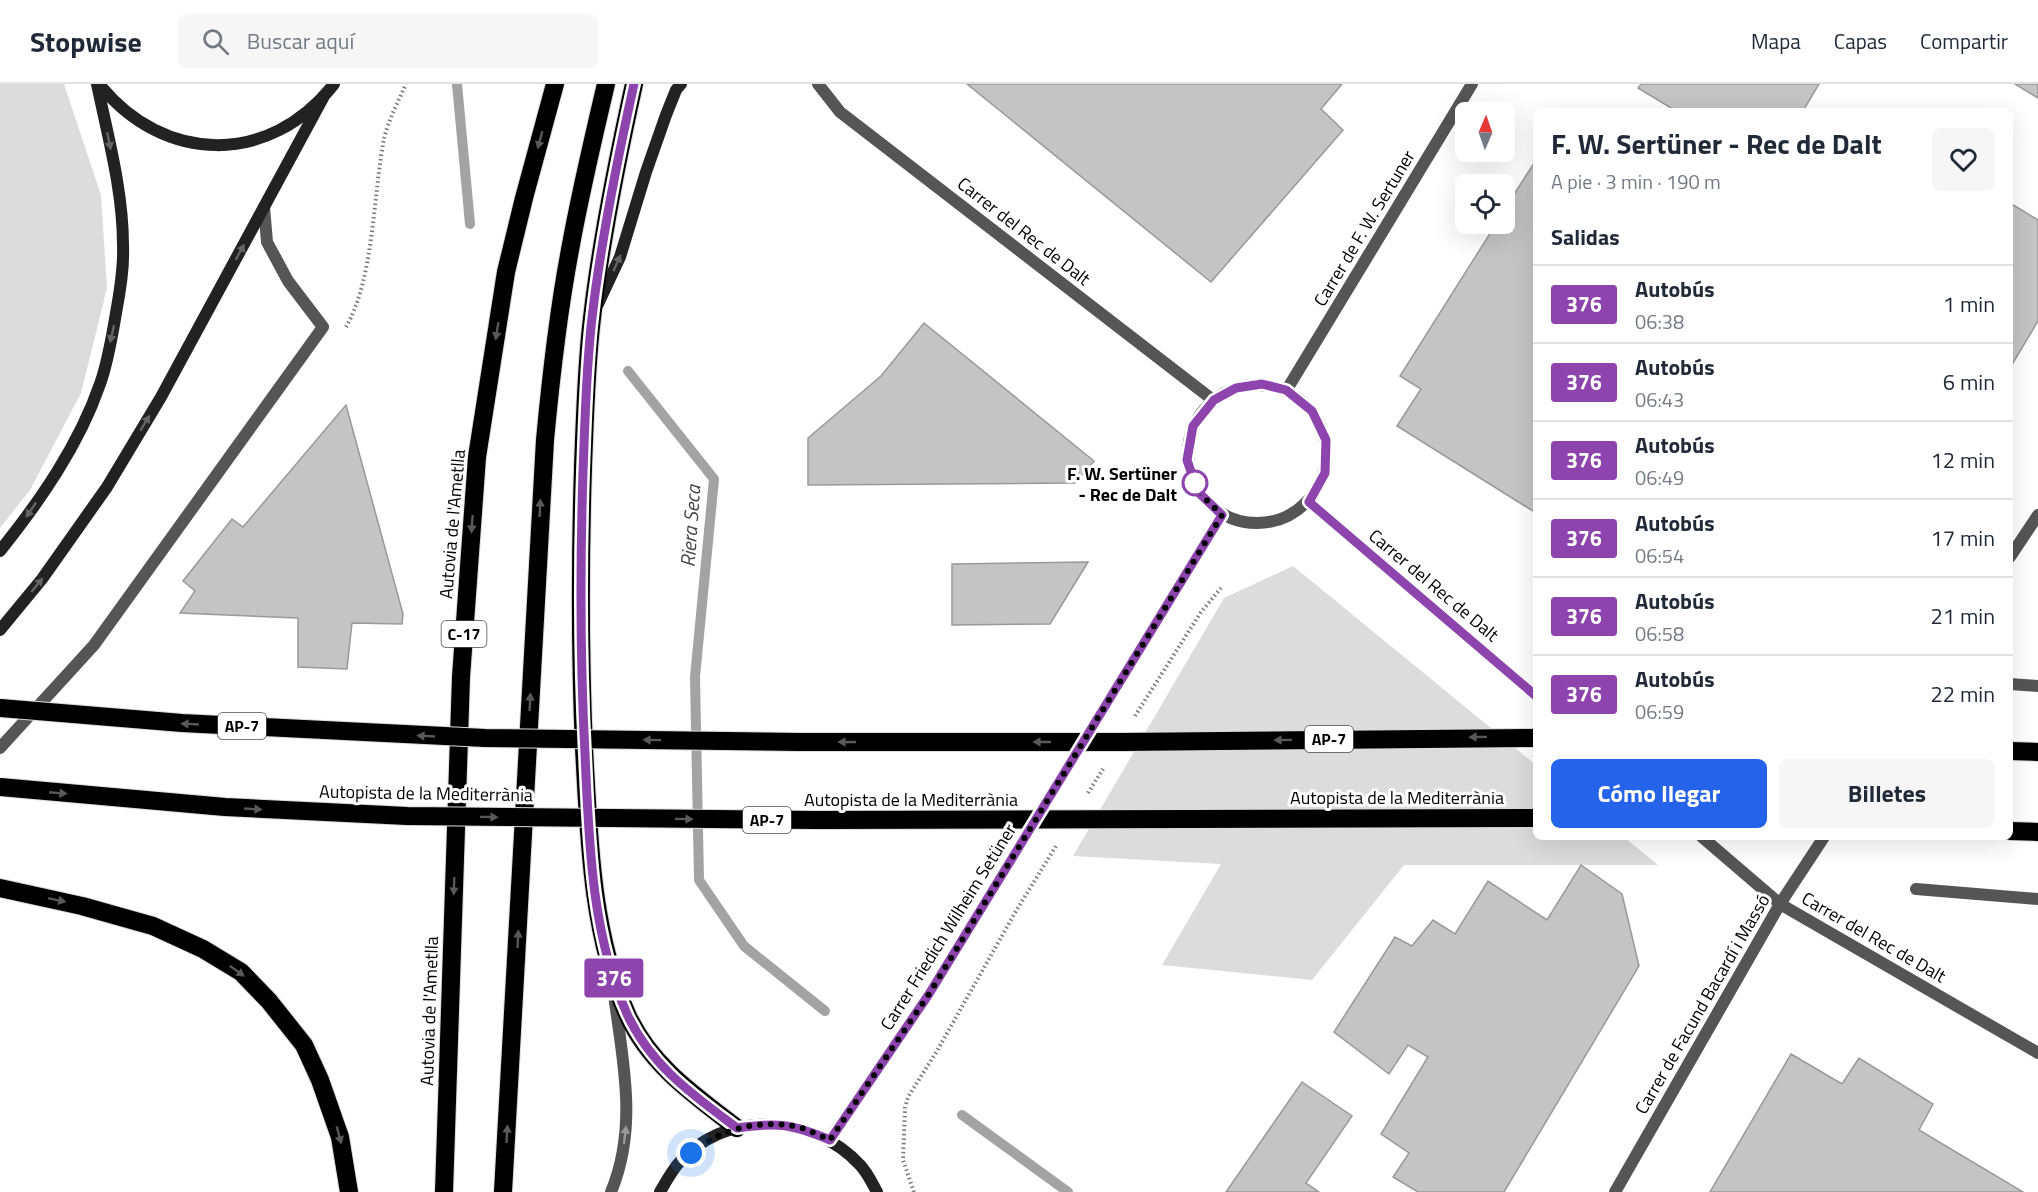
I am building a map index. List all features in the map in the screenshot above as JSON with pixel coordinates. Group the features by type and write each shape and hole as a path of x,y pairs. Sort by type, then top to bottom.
{"highway":[{"name":"Autovia de l'Ametlla","path":"444,1192 461,676 477,457 506,272 555,84"},
{"path":"503,1192 544,440 554,350 569,251 606,84"},
{"path":"634,84 616,167 592,316 586,376 582,499 581,673 588,834 596,898 610,967 628,1016 665,1071 691,1094 737,1128"},
{"name":"AP-7","path":"0,708 182,723 485,738 800,742 1533,738"},
{"path":"2013,751 2038,752"},
{"name":"Autopista de la Mediterrània","path":"0,787 225,807 407,816 816,820 1533,818"},
{"path":"2013,831 2038,832"},
{"path":"0,888 82,906 153,926 203,949 241,972 269,1001 304,1045 320,1080 340,1137 349,1192"}],"street":[{"path":"98,84 132,118 155,131 180,140 206,144 232,144 258,140 304,116 334,84"},
{"path":"0,551 56,474 81,430 101,383 114,324 121,284 123,245 120,203 98,84"},
{"path":"592,316 620,257 666,114 681,84"},
{"name":"Carrer del Rec de Dalt","path":"818,84 840,112 1214,400"},
{"name":"Carrer de F. W. Sertuner","path":"1286,390 1472,84"},
{"path":"0,630 42,579 107,487 160,397 323,98"},
{"path":"0,748 94,645 323,327 288,281 267,242 264,207"},
{"path":"1262,384 1286,390 1312,411 1326,440 1325,473 1309,502 1268,524 1222,515 1198,492 1187,460 1193,426 1214,400 1236,388 1262,384"},
{"name":"Carrer del Rec de Dalt","path":"1309,502 1533,693"},
{"name":"Carrer Friedich Wilheim Setüner","path":"830,1140 929,994 1222,515"},
{"path":"2013,552 2038,515"},
{"path":"2013,684 2038,686"},
{"name":"Carrer del Rec de Dalt","path":"1705,840 1780,904 2038,1053"},
{"name":"Carrer de Facund Bacardí i Massó","path":"1615,1192 1780,904 1822,840"},
{"path":"1916,889 2038,899"},
{"path":"610,967 628,1108 620,1171 611,1192"},
{"path":"660,1192 678,1164 705,1142 737,1128 769,1123 800,1128 830,1140 861,1165 877,1192"}],"path":[{"path":"356,310 366,261 384,137 406,84"},
{"path":"914,1192 903,1160 905,1108 908,1097 937,1051"}],"shaded area":[{"path":"0,84 64,84 101,195 107,288 81,393 30,490 0,528"},
{"path":"1293,566 1533,763 1533,840 1628,840 1658,865 1404,865 1312,980 1162,965 1221,864 1073,856 1224,598"}],"building":[{"path":"967,84 1342,84 1321,109 1343,130 1211,282"},
{"path":"1641,84 1819,84 1805,108 1671,108 1638,88"},
{"path":"2015,84 2038,84 2038,98"},
{"path":"1533,165 1533,511 1397,426 1421,389 1400,376 1490,234 1515,234 1515,193"},
{"path":"2013,205 2038,220 2038,321 2013,363"},
{"path":"924,323 1094,461 1075,483 808,485 808,438 881,376"},
{"path":"346,405 403,614 402,624 352,623 347,669 298,667 298,618 180,613 195,591 183,581 232,519 243,527"},
{"path":"1088,562 1050,624 952,625 952,564"},
{"path":"1581,865 1622,894 1639,966 1504,1192 1418,1192 1393,1177 1409,1153 1381,1134 1428,1057 1408,1045 1389,1074 1334,1032 1395,937 1412,946 1433,920 1455,934 1488,881 1547,920"},
{"path":"1791,1054 1842,1084 1859,1058 1933,1104 1919,1130 2023,1192 1710,1192"},
{"path":"1302,1082 1352,1116 1306,1183 1319,1192 1226,1192"}],"waterway":[{"name":"Riera Seca","path":"457,84 470,224"},
{"path":"628,371 714,479 695,677 699,880 744,946 825,1011"},
{"path":"962,1115 1068,1192"}],"bus line":[{"name":"376","path":"634,84 616,167 592,316 586,376 581,673 588,834 596,898 610,967 628,1016 648,1050 665,1071 691,1094 737,1128 769,1123 800,1128 830,1140 912,1021 1222,515 1198,492 1187,460 1193,426 1214,400 1236,388 1262,384 1286,390 1312,411 1326,440 1325,473 1309,502 1533,693"}],"place":[{"name":"F. W. Sertüner - Rec de Dalt","path":"1195,483"}],"route":[{"path":"691,1153 705,1142 737,1128 769,1123 800,1128 830,1140 929,994 1222,515 1198,492 1192,476 1195,483"}]}
